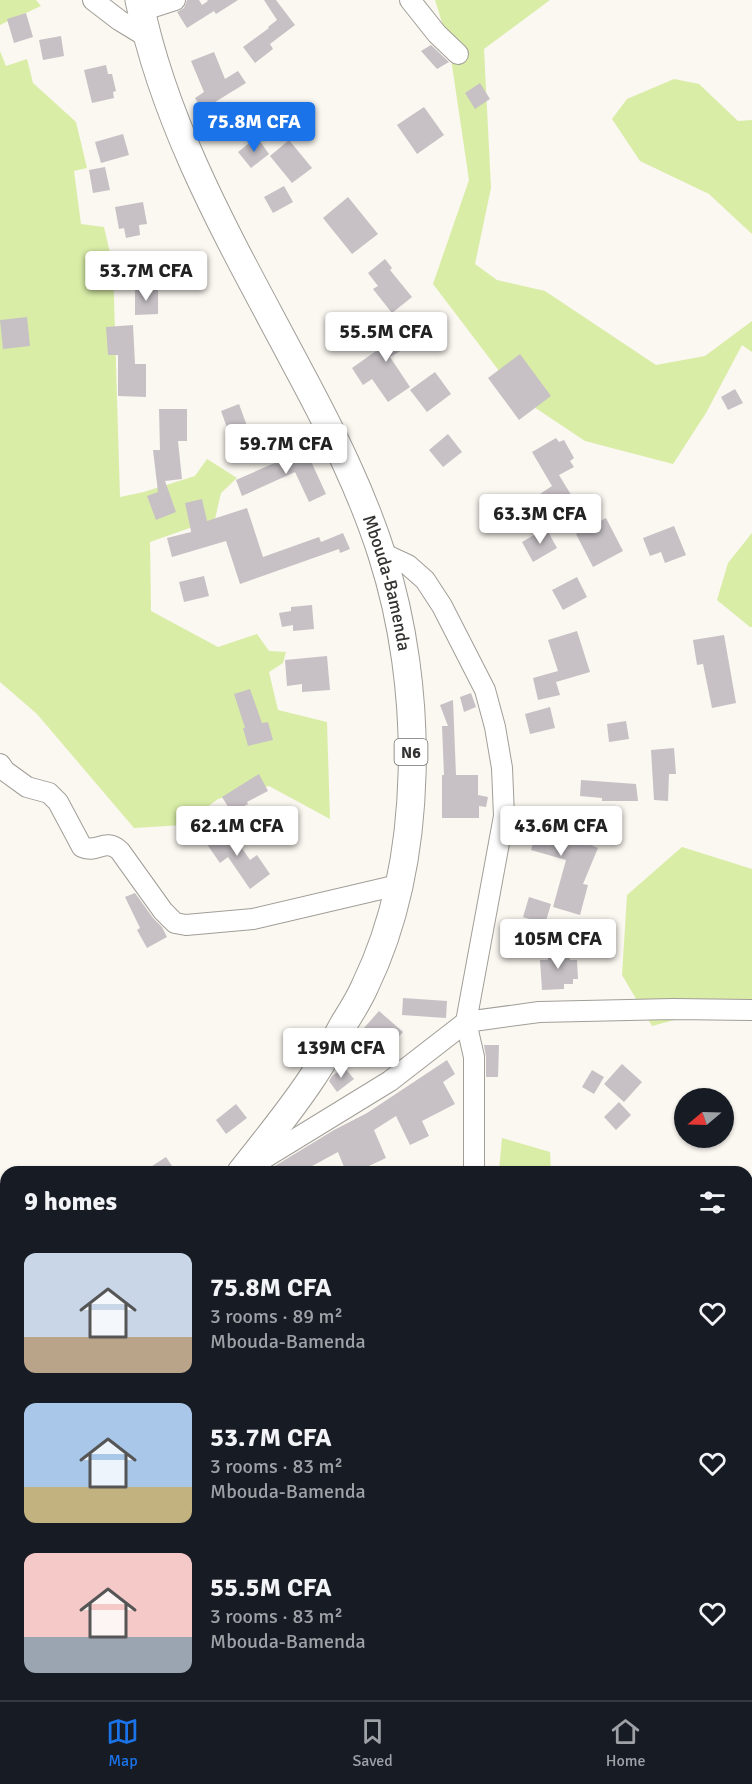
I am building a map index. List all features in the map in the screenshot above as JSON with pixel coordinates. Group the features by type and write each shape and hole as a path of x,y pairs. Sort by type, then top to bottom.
{"highway":[{"name":"Mbouda-Bamenda","path":"140,6 147,37 168,101 195,169 236,254 303,377 352,477 382,553 395,599 407,660 412,773 408,831 386,934 365,987 316,1073 246,1166"}],"street":[{"path":"93,0 118,20 147,37"},
{"path":"140,6 175,0"},
{"path":"410,0 437,34 458,54"},
{"path":"382,553 408,565 424,580 442,606 484,690 495,727 502,768 504,816 466,1022 474,1057 474,1166"},
{"path":"0,764 5,771 27,787 49,793 58,802 82,847 87,849 107,844 115,846 163,911 176,923 186,925 253,919 398,885"},
{"path":"251,1166 390,1081 466,1022 539,1012 752,1010"}],"green space":[{"path":"0,0 36,0 41,6 0,25"},
{"path":"435,0 550,0 484,49 491,188 475,264 497,280 545,291 656,365 705,356 752,321 752,352 742,345 706,413 673,464 585,441 519,397 433,284 469,180 449,45"},
{"path":"0,51 6,66 27,59 33,83 76,122 87,168 74,171 81,224 104,227 113,266 120,497 195,476 207,459 237,478 221,493 215,519 150,542 151,611 218,647 257,634 269,651 286,652 283,663 269,672 278,710 327,722 330,819 269,786 218,799 183,825 134,828 37,714 0,682"},
{"path":"674,79 699,84 738,121 752,120 752,234 709,194 640,161 612,119 627,99"},
{"path":"752,533 752,627 750,627 717,600 728,563"},
{"path":"682,847 752,869 752,1005 712,1010 652,1026 622,975 627,895"},
{"path":"502,1138 550,1152 551,1166 499,1166"}],"building":[{"path":"187,0 199,0 202,5 207,0 238,0 216,14 214,11 187,28 177,12 184,8"},
{"path":"264,0 276,0 295,25 270,44 273,49 255,63 243,47 277,20"},
{"path":"26,13 33,37 14,43 7,19"},
{"path":"61,36 64,56 43,60 39,40"},
{"path":"431,45 449,62 437,69 421,51"},
{"path":"214,52 225,79 238,71 246,83 202,110 195,98 204,92 191,61"},
{"path":"106,65 108,74 112,74 116,91 113,92 114,98 92,103 84,70"},
{"path":"480,83 490,99 475,109 465,93"},
{"path":"424,107 444,135 417,154 397,125"},
{"path":"123,134 129,155 101,163 95,142"},
{"path":"257,137 269,154 251,168 238,152"},
{"path":"289,140 312,168 292,183 270,156"},
{"path":"105,167 110,190 93,193 89,170"},
{"path":"284,186 293,202 273,213 264,197"},
{"path":"348,197 378,234 352,254 323,218"},
{"path":"143,202 147,224 139,225 140,235 126,238 124,228 119,229 115,207"},
{"path":"385,259 392,268 390,270 412,297 392,313 373,289 378,286 368,273"},
{"path":"135,289 158,289 158,314 135,315"},
{"path":"27,317 30,346 3,349 0,320"},
{"path":"398,321 411,345 390,357 410,387 388,402 372,379 363,385 352,368 383,346 376,333"},
{"path":"133,325 135,364 146,364 146,397 118,396 118,355 108,355 106,327"},
{"path":"520,354 551,396 519,420 488,378"},
{"path":"435,372 451,394 427,412 410,390"},
{"path":"735,389 743,403 728,410 721,397"},
{"path":"239,404 247,426 229,433 221,411"},
{"path":"159,409 187,409 187,441 178,441 182,479 165,481 176,512 156,520 147,496 158,492 153,450 160,450"},
{"path":"448,434 462,452 443,467 429,450"},
{"path":"556,438 559,442 564,440 574,458 570,461 574,467 559,475 573,498 552,512 540,494 552,486 532,452"},
{"path":"304,446 326,494 309,502 295,472 242,496 236,480 288,457 287,453"},
{"path":"202,499 207,521 247,508 263,557 319,537 321,542 343,533 350,549 340,553 339,549 240,584 226,541 172,557 167,538 191,532 185,503"},
{"path":"606,518 623,551 593,567 576,534"},
{"path":"674,526 686,555 665,563 661,552 650,556 643,538"},
{"path":"546,528 557,548 533,562 522,542"},
{"path":"204,576 209,596 184,602 179,582"},
{"path":"577,577 587,597 563,610 552,590"},
{"path":"312,605 314,629 293,631 293,625 282,627 279,613 291,611 291,607"},
{"path":"577,631 590,672 556,682 560,695 538,700 533,678 558,671 548,640"},
{"path":"724,635 736,703 712,708 703,664 697,665 693,640"},
{"path":"327,656 330,690 302,692 302,684 287,686 285,660"},
{"path":"250,689 262,723 268,722 273,740 248,746 234,694"},
{"path":"471,693 476,707 464,712 460,697"},
{"path":"453,700 456,775 478,775 478,795 488,797 486,807 479,806 479,818 442,818 442,775 444,775 442,726 448,726 440,705"},
{"path":"550,707 555,728 530,734 525,714"},
{"path":"626,721 629,739 609,742 607,724"},
{"path":"674,748 676,774 669,774 668,801 654,800 651,750"},
{"path":"259,774 268,791 232,813 222,797"},
{"path":"581,780 636,784 638,801 602,801 602,798 580,796"},
{"path":"516,814 540,821 542,815 570,823 567,835 598,848 583,884 588,885 580,915 553,907 566,860 531,850 534,839 513,832"},
{"path":"226,825 250,860 257,855 270,874 250,889 228,857 220,863 204,840"},
{"path":"135,893 162,927 167,937 147,948 137,930 140,928 125,897"},
{"path":"529,897 551,904 545,924 523,917"},
{"path":"569,948 570,960 577,960 578,979 573,979 573,984 564,984 564,989 542,990 540,960 548,960 547,949"},
{"path":"403,998 447,1001 446,1018 402,1015"},
{"path":"379,1011 403,1032 388,1049 364,1028"},
{"path":"484,1045 499,1045 498,1077 486,1077"},
{"path":"447,1060 455,1074 443,1082 455,1104 422,1121 429,1136 410,1145 396,1116 374,1130 386,1158 369,1166 344,1166 338,1152 312,1166 275,1166 334,1130 367,1113"},
{"path":"622,1064 642,1082 624,1102 604,1084"},
{"path":"344,1067 354,1079 337,1092 329,1081"},
{"path":"592,1070 604,1077 594,1094 582,1087"},
{"path":"619,1102 631,1115 616,1130 604,1117"},
{"path":"236,1104 247,1118 226,1134 216,1120"},
{"path":"166,1157 172,1166 152,1166"}]}
